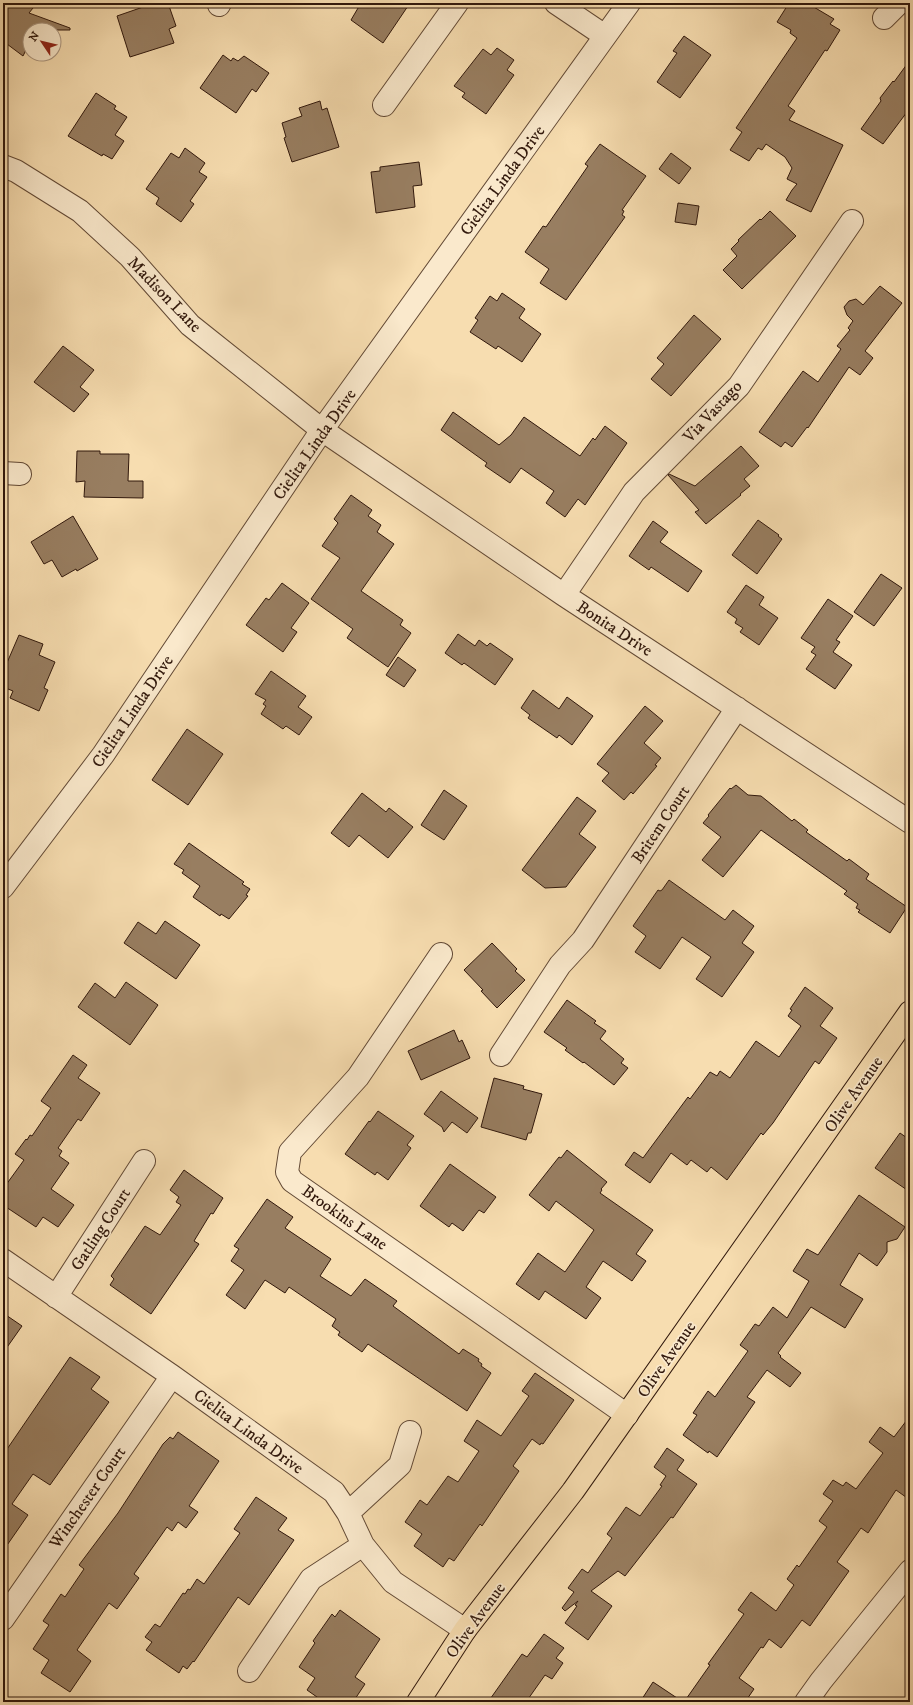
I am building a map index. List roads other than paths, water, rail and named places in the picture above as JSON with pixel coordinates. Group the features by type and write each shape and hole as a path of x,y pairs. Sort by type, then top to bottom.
{"main road":[{"name":"Olive Avenue","path":"418,1702 465,1630 573,1491 910,1012"}],"street":[{"path":"384,105 457,3"},
{"path":"556,3 605,36"},
{"name":"Cielita Linda Drive","path":"3,887 103,755 322,430 629,3"},
{"name":"Madison Lane","path":"3,166 16,170 80,211 130,256 190,325 322,430"},
{"name":"Via Vastago","path":"564,595 634,492 739,386 852,221"},
{"name":"Bonita Drive","path":"322,430 564,595 910,822"},
{"name":"Britem Court","path":"501,1055 560,965 583,940 737,708"},
{"name":"Brookins Lane","path":"441,954 358,1077 290,1152 287,1172 292,1181 627,1415"},
{"name":"Gatling Court","path":"56,1297 144,1161"},
{"name":"Cielita Linda Drive","path":"3,1260 172,1376 334,1492 348,1513 363,1545 393,1582 465,1630"},
{"name":"Winchester Court","path":"3,1619 172,1376"},
{"path":"348,1513 400,1465 410,1432"},
{"path":"249,1671 311,1579 363,1545"},
{"path":"806,1702 821,1681 910,1572"}]}
